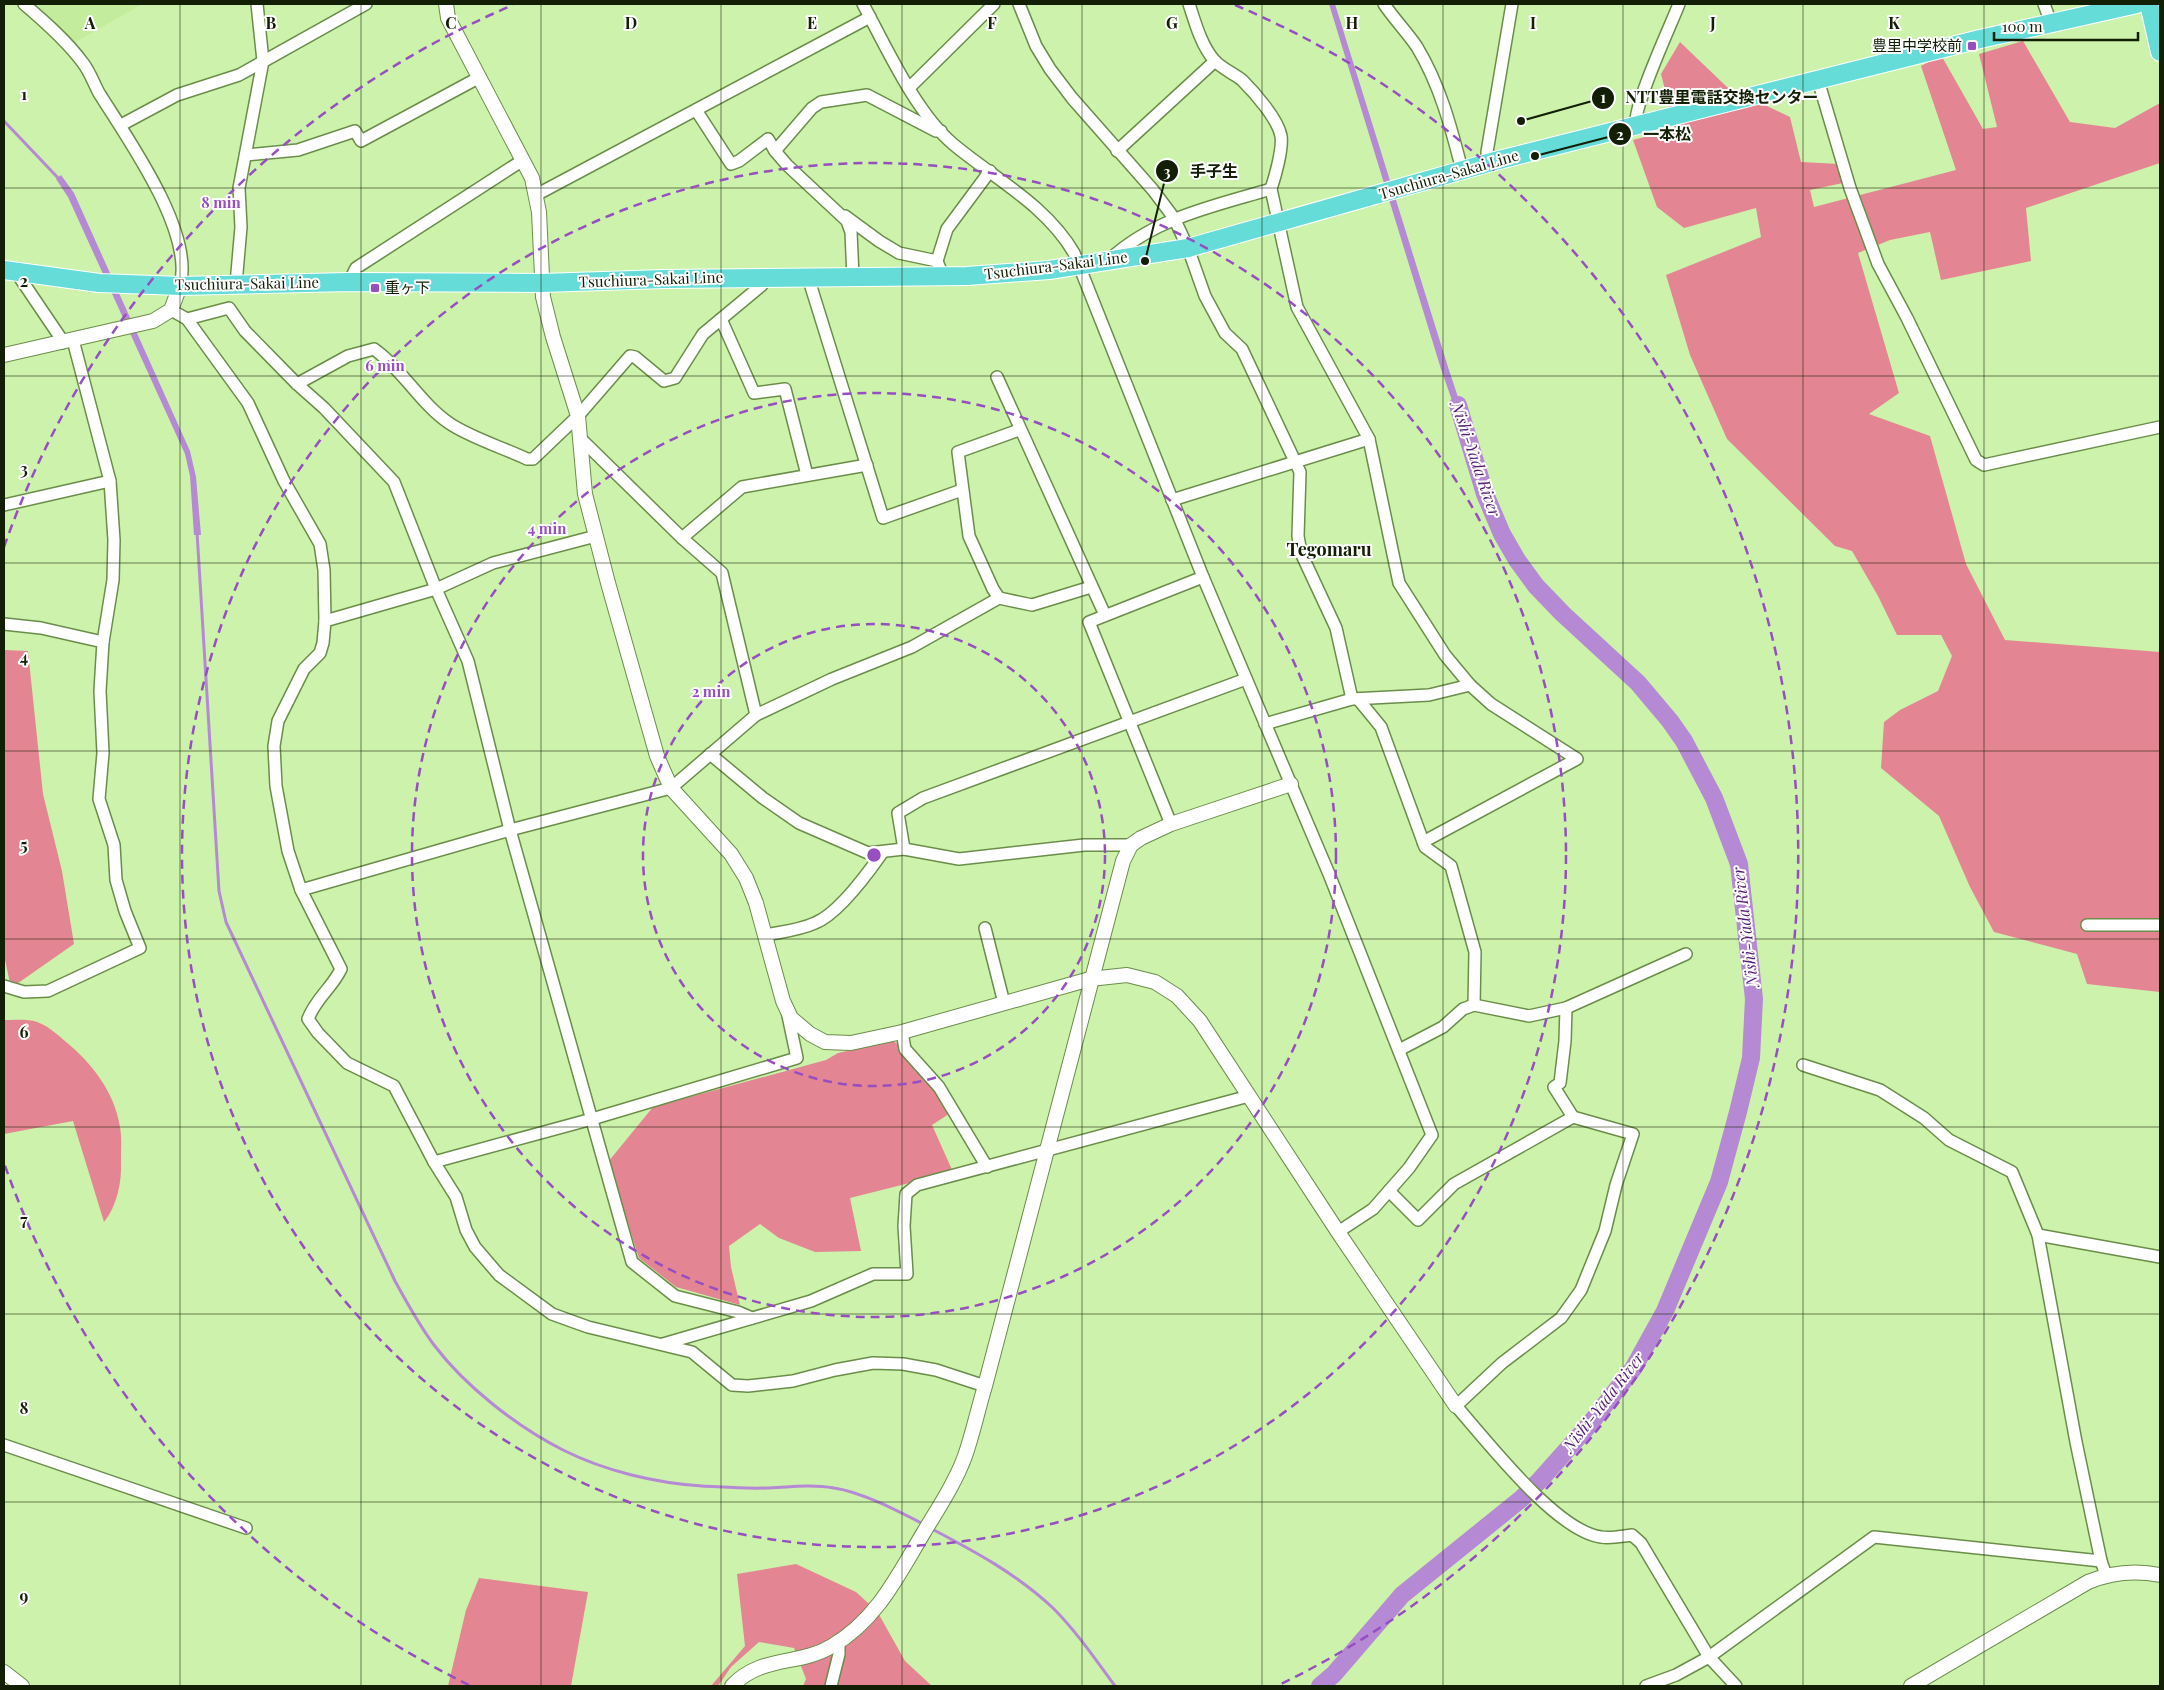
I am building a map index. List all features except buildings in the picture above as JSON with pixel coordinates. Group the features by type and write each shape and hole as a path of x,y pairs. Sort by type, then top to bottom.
{"main road":[{"name":"Tsuchiura-Sakai Line","path":"10,271 107,283 180,286 349,282 542,283 853,277 940,268 1012,274 1080,266 1188,248 1487,163 2051,23 2137,4"},
{"path":"2148,4 2160,52"}],"street":[{"path":"4,355 68,342 153,321 171,310 180,286 184,268 171,217 121,125 100,94 83,63 24,4"},
{"path":"236,284 241,226 239,188 263,61 257,4"},
{"path":"121,125 177,95 240,75 366,4"},
{"path":"434,1162 592,1119 797,1058 787,1010 766,935 746,878 731,854 671,788 657,756 585,494 578,416 548,319 542,283 539,212 532,178 448,18 446,4"},
{"path":"864,4 909,88 952,144 1014,188 1051,223 1070,246 1080,266 1203,577 1291,784 1432,1135 1409,1168 1373,1209 1338,1232"},
{"path":"909,88 994,4"},
{"path":"1019,4 1036,46 1050,69 1117,151 1153,190 1174,218 1188,248 1205,296 1225,333 1242,349 1296,462 1300,472 1298,536 1301,553 1336,628 1355,699 1381,727 1425,847 1451,866 1475,952 1474,1005"},
{"path":"1189,4 1207,50 1215,61 1241,80 1258,98 1271,114 1281,136 1277,172 1271,189 1297,307 1369,439 1399,583 1445,655 1470,685 1491,704 1577,760 1423,842"},
{"path":"1384,4 1416,46 1431,73 1442,98 1462,170"},
{"path":"1487,163 1487,152 1512,4"},
{"path":"1636,127 1634,122 1642,96 1679,4"},
{"path":"2044,4 2051,23"},
{"path":"536,194 870,17"},
{"path":"1117,151 1215,61"},
{"path":"246,156 298,150 355,131 361,141 480,77"},
{"path":"1818,80 1839,154 1878,264 1976,460 1984,464 2160,427"},
{"path":"776,151 812,108 820,102 867,94 936,132 941,131"},
{"path":"696,110 731,164 739,161 768,139 787,165 844,216 899,253 940,268 947,229 990,171"},
{"path":"349,282 356,268 523,160"},
{"path":"1108,261 1145,233 1174,218 1271,189"},
{"path":"844,216 850,232 853,277"},
{"path":"4,986 24,992 48,991 140,948 125,911 116,880 114,845 99,799 103,753 100,691 103,642 113,580 114,540 110,481 68,342 60,337 10,271"},
{"path":"808,277 883,518 962,490"},
{"path":"296,384 348,356 374,349 383,355 423,400 449,423 533,459 578,416 630,356 635,357 664,381 675,378 703,334 762,285 762,278"},
{"path":"188,318 229,308 245,331 296,384 324,408 394,482 436,589 468,660 510,830 632,1262 675,1296 738,1312 752,1318"},
{"path":"171,310 188,318 248,403 284,480 320,544 324,570 326,621 320,653 304,669 289,696 278,722 274,746 280,815 288,851 300,890 341,969 337,979 313,1005 308,1019 318,1033 348,1063 394,1086 434,1162 456,1197 466,1230 476,1247 500,1276 552,1314 588,1327 692,1352 732,1385 748,1386 793,1381 835,1370 873,1363 903,1364 936,1370 985,1386"},
{"path":"721,319 754,393 785,389 807,476"},
{"path":"997,377 1019,430 1105,615"},
{"path":"999,598 969,536 958,452 1019,430"},
{"path":"581,439 682,538 722,573 756,715"},
{"path":"1172,500 1369,439"},
{"path":"682,538 742,487 867,465"},
{"path":"4,504 110,481"},
{"path":"326,621 436,589 494,563 596,536"},
{"path":"1171,824 1089,622 1203,577"},
{"path":"300,890 510,830 671,788 756,715 832,679 912,647 999,598 1032,605 1091,587"},
{"path":"4,624 42,628 103,642"},
{"path":"904,849 898,813 923,798 1246,679"},
{"path":"1265,724 1355,699 1429,695 1470,685"},
{"path":"710,754 763,798 799,823 868,853 882,853 904,849 959,859 1084,845 1131,845"},
{"path":"732,1686 748,1672 768,1664 808,1656 829,1648 871,1616 881,1604 955,1480 965,1455 985,1386 1122,861 1131,845 1141,838 1171,824 1291,784"},
{"path":"766,935 816,923 837,908 867,875 882,853"},
{"path":"2087,925 2160,925"},
{"path":"985,928 1004,1003"},
{"path":"1399,1050 1443,1027 1462,1009 1474,1005 1529,1016 1566,1008 1686,954"},
{"path":"787,1010 798,1024 810,1034 825,1042 851,1043 902,1032 1090,979 1127,975 1154,982 1177,996 1200,1021 1338,1232 1456,1406 1539,1498 1569,1524 1581,1531 1603,1538 1632,1535 1642,1543 1709,1657 1736,1686"},
{"path":"1456,1406 1502,1363 1561,1318 1581,1290 1605,1231 1616,1185 1633,1134 1573,1117 1554,1087 1560,1083 1566,1008"},
{"path":"902,1032 904,1049 939,1087 987,1167"},
{"path":"1802,1066 1880,1090 1924,1118 1949,1140 2012,1172 2038,1234 2076,1442 2101,1561 2106,1575"},
{"path":"662,1344 811,1301 872,1274 907,1274 904,1226 906,1194 917,1185 1249,1096"},
{"path":"1389,1191 1418,1220 1454,1184 1573,1117"},
{"path":"2038,1234 2160,1257"},
{"path":"4,1445 246,1528"},
{"path":"1646,1686 1676,1675 1709,1657 1874,1537 2101,1561"},
{"path":"1911,1686 2065,1594 2106,1575 2138,1572 2160,1575"},
{"path":"832,1686 840,1654 839,1642"},
{"path":"4,1672 22,1686"}],"shaded area":[{"path":"35,4 142,4 72,44"},
{"path":"1329,4 1335,4 1468,427 1462,429 1441,369"},
{"path":"2023,41 2070,122 2115,128 2160,103 2160,163 2026,208 2031,261 1941,280 1930,232 1890,240 1858,253 1899,393 1869,414 1930,436 1966,564 2005,640 2160,652 2160,992 2087,984 2077,954 1994,932 1970,887 1939,816 1881,768 1884,722 1900,710 1938,691 1952,656 1941,635 1897,635 1878,596 1852,551 1835,546 1727,439 1690,355 1666,275 1761,237 1756,208 1684,228 1657,207 1633,140 1675,129 1661,74 1680,42 1727,87 1790,117 1801,162 1839,164 1843,183 1810,190 1814,207 1956,170 1921,66 1941,55 1983,129 1997,127 1979,54"},
{"path":"61,175 74,193 190,451 196,477 201,535 194,535 190,476 185,454 68,197 56,179"},
{"path":"4,650 28,651 43,794 62,871 74,944 11,988 4,955"},
{"path":"4,1020 34,1021 43,1024 85,1059 108,1091 120,1127 121,1169 115,1201 109,1216 104,1222 73,1121 4,1134"},
{"path":"893,1041 905,1049 952,1112 932,1125 953,1172 850,1198 861,1251 815,1252 779,1238 760,1224 729,1246 731,1267 740,1305 676,1287 639,1258 608,1162 653,1107 826,1060 838,1053"},
{"path":"796,1564 856,1592 877,1611 905,1661 932,1686 803,1686 806,1679 794,1648 759,1642 731,1667 718,1686 711,1686 745,1646 737,1574"},
{"path":"479,1578 588,1592 571,1686 448,1686 466,1610"}],"waterway":[{"path":"4,121 60,180"},
{"name":"Nishi-Yada River","path":"1320,1686 1334,1674 1402,1595 1521,1499 1540,1480 1589,1425 1633,1369 1665,1311 1719,1182 1751,1058 1754,999 1739,864 1714,798 1684,741 1670,721 1638,683 1563,614 1536,586 1517,560 1502,534 1485,494 1458,405"},
{"path":"197,532 219,891 226,922 395,1281 418,1322 434,1345 476,1390 510,1417 546,1441 596,1464 648,1479 702,1486 742,1488 809,1486 845,1490 869,1498 925,1525"},
{"path":"930,1528 963,1545 1025,1584 1053,1608 1070,1626 1115,1686"}],"place":[{"name":"豊里中学校前","path":"1972,46"},
{"name":"NTT豊里電話交換センター","path":"1521,121"},
{"name":"一本松","path":"1535,156"},
{"name":"手子生","path":"1145,261"},
{"name":"重ヶ下","path":"375,288"}],"district":[{"name":"Tegomaru","path":"1329,550"}]}
